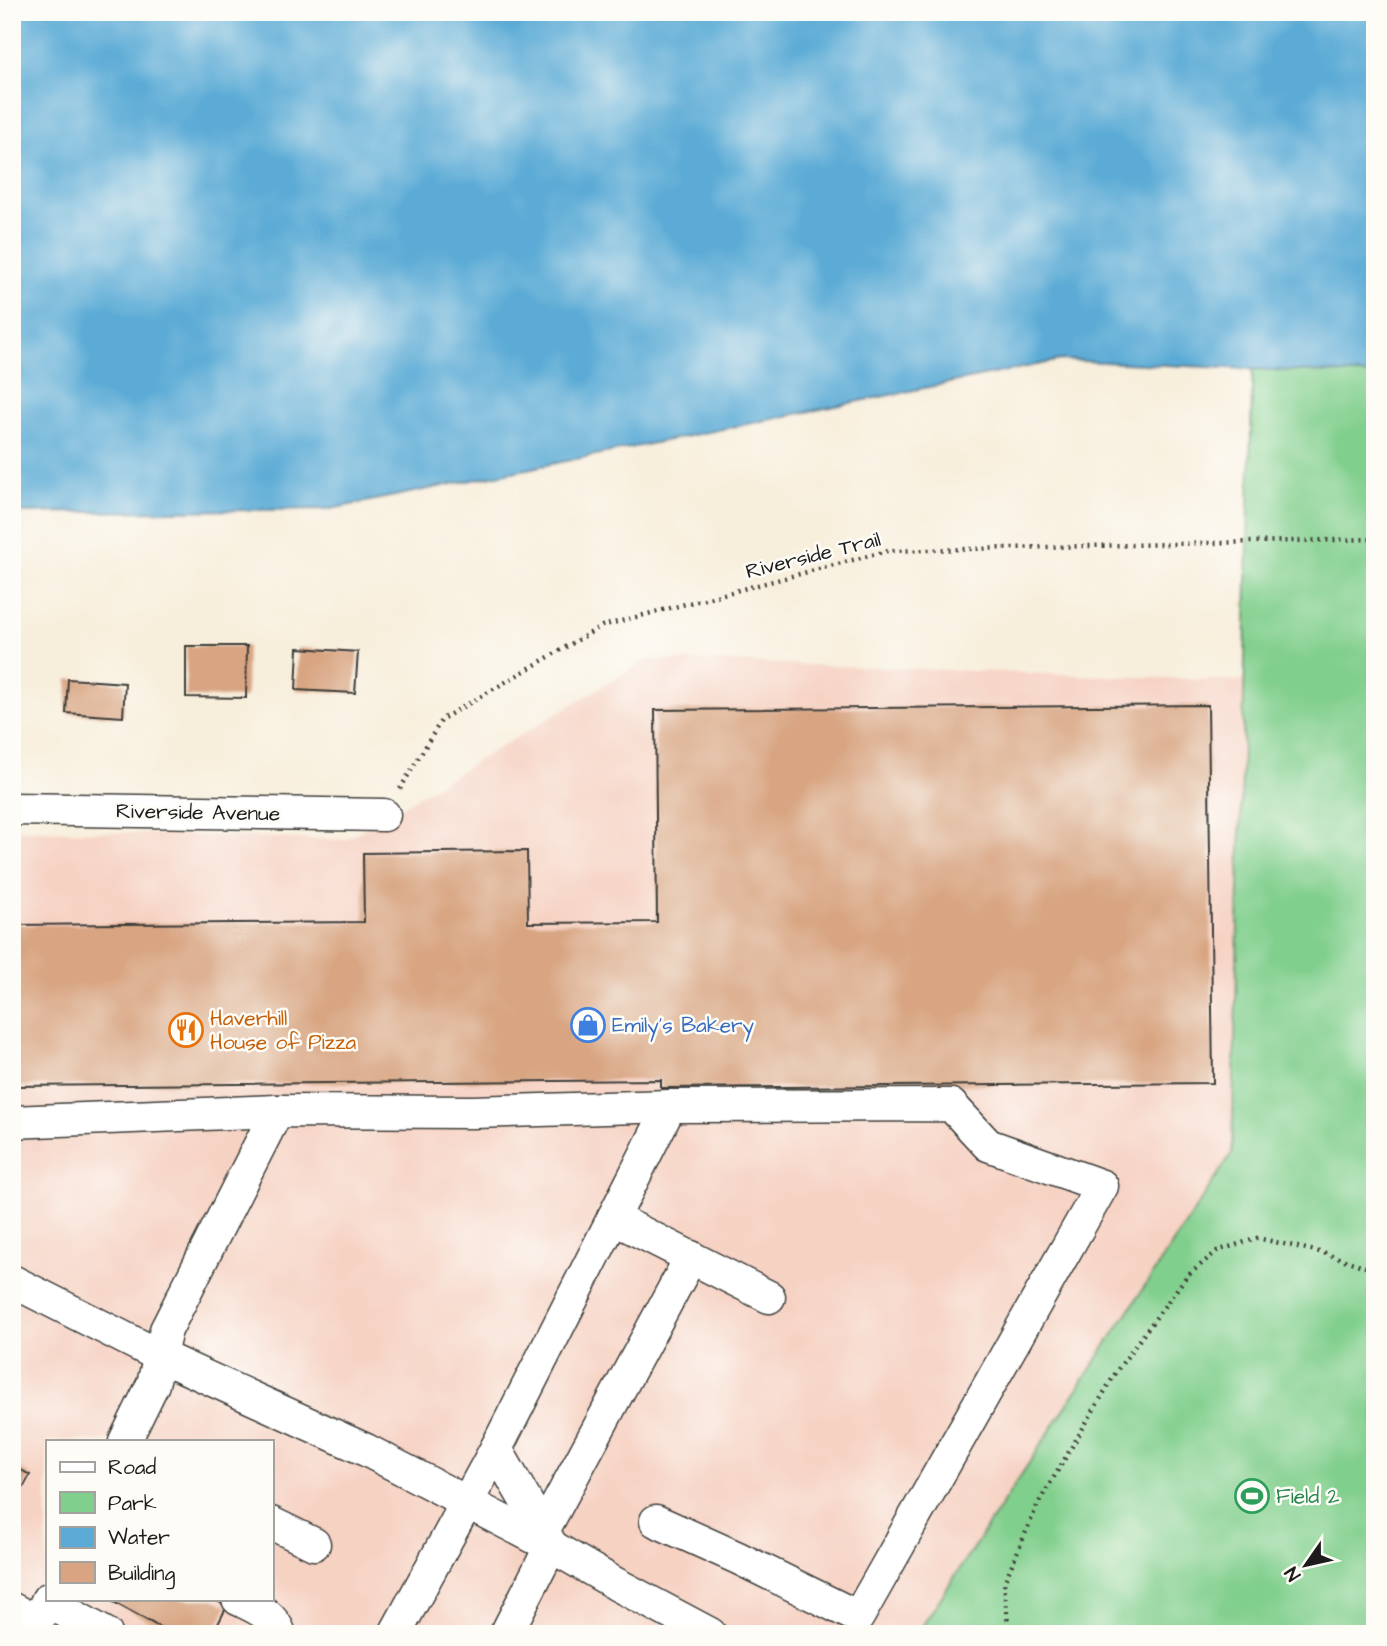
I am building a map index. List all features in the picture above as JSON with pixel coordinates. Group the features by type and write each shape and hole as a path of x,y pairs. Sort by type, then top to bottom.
{"street":[{"name":"Riverside Avenue","path":"12,809 384,815"},
{"path":"12,1122 277,1111 473,1112 670,1106 951,1105 988,1145 1102,1186 858,1617 656,1521"},
{"path":"395,1634 496,1449 670,1106"},
{"path":"125,1440 153,1384 166,1330 277,1111"},
{"path":"613,1218 769,1297"},
{"path":"506,1634 547,1539 691,1258"},
{"path":"12,1281 160,1356 366,1450 467,1503 547,1539 616,1584 710,1634"},
{"path":"496,1449 547,1539"},
{"path":"273,1524 314,1545"},
{"path":"240,1600 269,1616 280,1634"},
{"path":"35,1613 106,1634"}],"path":[{"name":"Riverside Trail","path":"384,815 442,719 602,626 887,551 1375,539"},
{"path":"1010,1634 1004,1583 1038,1504 1118,1369 1186,1277 1217,1251 1257,1238 1320,1252 1375,1270"}],"shaded area":[{"path":"648,659 1245,681 1233,1153 916,1634 12,1634 12,829 345,840"}],"green space":[{"path":"1253,353 1375,375 1375,1634 917,1634 1232,1153"}],"water":[{"path":"12,12 1375,12 1375,375 1061,360 331,509 12,513"}],"building":[{"path":"186,646 247,646 246,698 186,697"},
{"path":"298,648 358,652 355,693 296,690"},
{"path":"68,679 125,683 123,717 66,713"},
{"path":"1208,705 1213,1083 661,1088 661,1080 12,1086 12,925 364,922 363,853 527,851 528,923 657,922 655,710"},
{"path":"12,1465 30,1475 12,1509"},
{"path":"110,1600 215,1600 227,1606 213,1634 172,1634"}],"place":[{"name":"Emily's Bakery","path":"588,1025"},
{"name":"Haverhill House of Pizza","path":"186,1030"},
{"name":"Field 2","path":"1252,1496"}]}
